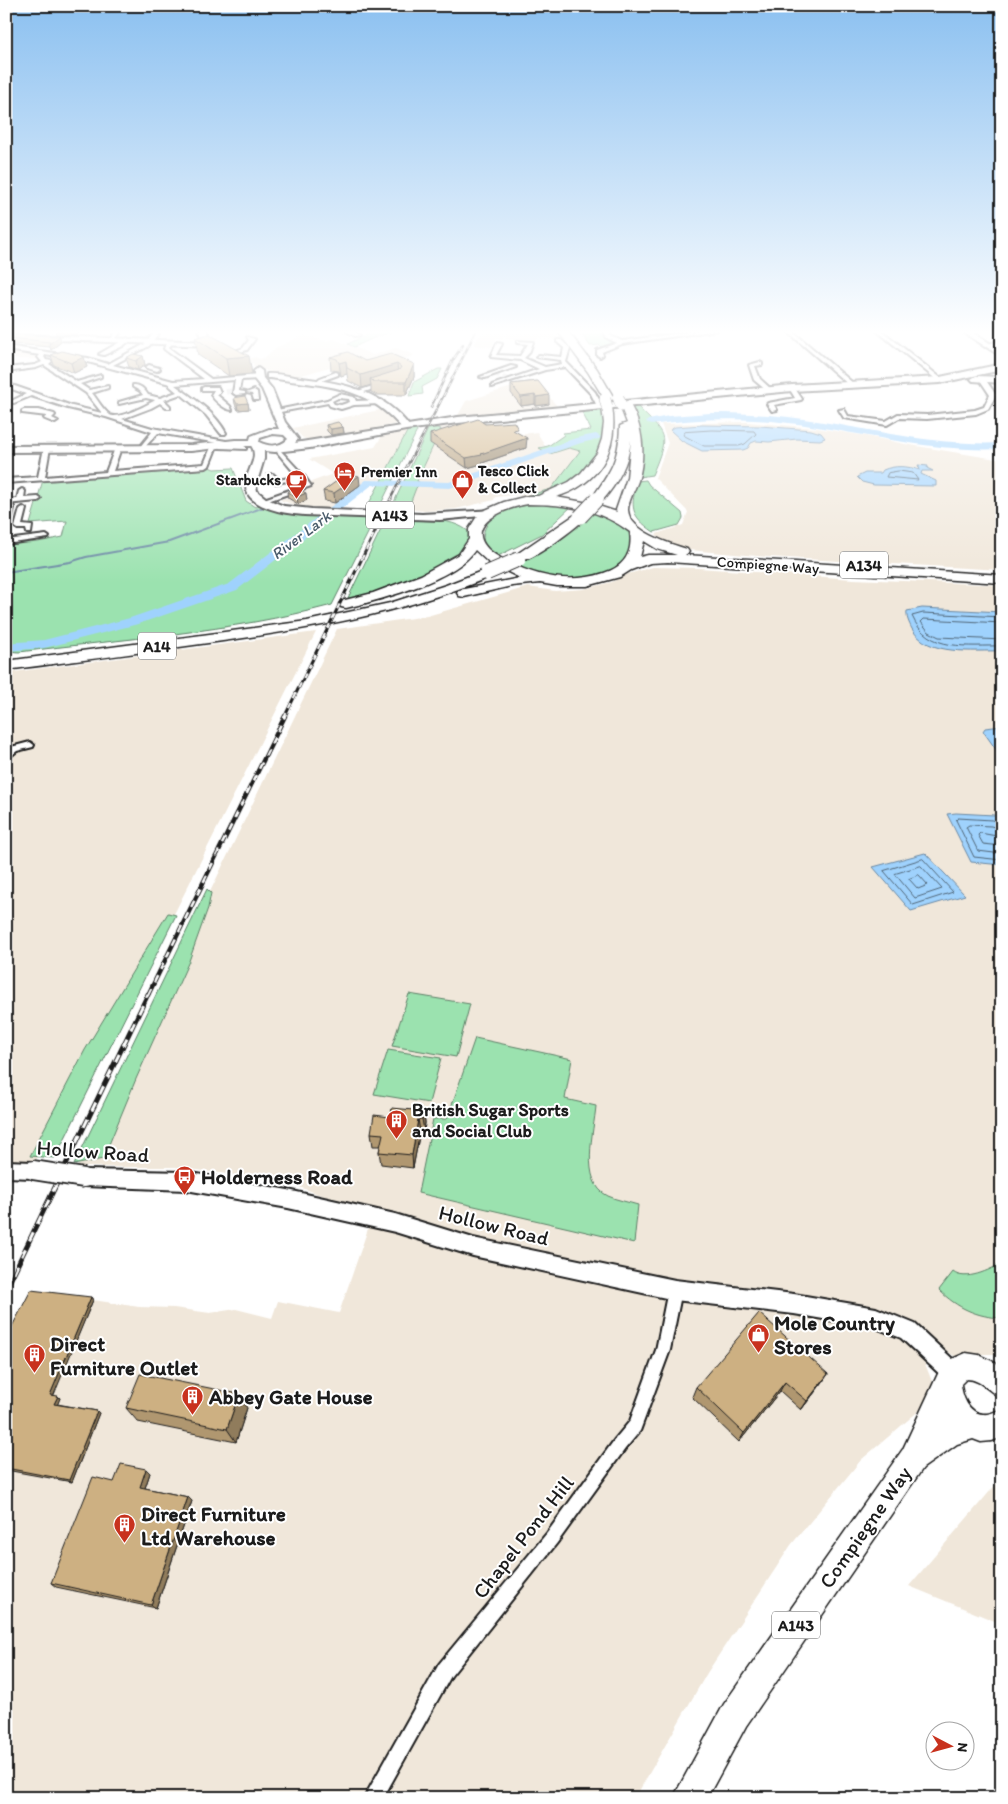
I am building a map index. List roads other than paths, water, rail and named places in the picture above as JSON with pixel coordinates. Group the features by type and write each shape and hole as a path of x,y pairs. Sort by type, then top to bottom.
{"highway":[{"name":"A14","path":"528,500 550,496 569,488 591,470 608,443 611,414"},
{"name":"A14","path":"6,666 307,624 393,606 451,588 559,533 593,497 611,483 623,456 626,425 619,414"},
{"name":"A14","path":"627,414 631,417 637,441 637,456 633,478 622,510 632,527"},
{"name":"Compiegne Way","path":"491,512 502,505 528,500 552,500 583,505 604,512 662,546 697,555 1002,572"},
{"path":"491,512 480,521 475,536 480,548 489,557 511,569 541,580"},
{"path":"626,567 634,558 638,549 632,527"},
{"name":"A14","path":"276,621 378,596 426,578 464,557 475,536"},
{"name":"Compiegne Way","path":"541,580 569,583 590,581 604,578 648,559 668,558 1002,578"},
{"name":"A14","path":"6,658 304,617 399,597 483,571"},
{"name":"A14","path":"307,624 338,623 477,589 512,582 541,580"},
{"path":"996,1374 966,1366 949,1379 951,1404 965,1420 974,1426 991,1428 1002,1422"},
{"name":"Compiegne Way","path":"689,1798 735,1715 913,1459 949,1379"},
{"name":"Compiegne Way","path":"913,1459 950,1432 974,1426"}],"main road":[{"path":"258,448 279,449 406,427 512,414"},
{"path":"263,501 251,489 258,448 254,438 275,428 277,415"},
{"path":"277,415 290,436 291,443 279,449"},
{"path":"262,433 290,436 302,442 320,443"},
{"name":"A143","path":"263,501 288,510 338,513 442,517 491,512"},
{"name":"A143","path":"442,517 465,525 475,536"}],"street":[{"path":"44,414 54,418 60,414"},
{"path":"101,414 156,431 226,448 244,448"},
{"path":"115,419 129,414"},
{"path":"207,414 221,428 222,433"},
{"path":"397,414 406,427"},
{"path":"844,414 846,417 887,423 898,416 928,417 955,414"},
{"path":"142,448 156,431"},
{"path":"6,481 206,466 220,445 262,433"},
{"path":"6,449 142,448 220,445 258,448"},
{"path":"38,479 47,448"},
{"path":"109,473 118,448"},
{"path":"263,501 308,486 279,449"},
{"path":"271,475 275,483 302,477"},
{"path":"7,528 12,503 22,490"},
{"path":"12,503 38,499"},
{"path":"23,509 18,527 30,527 28,535"},
{"path":"6,542 28,535 46,538"},
{"path":"6,757 14,749 30,745"},
{"name":"Hollow Road","path":"6,1169 33,1170 84,1178 186,1181 288,1199 395,1223 473,1247 675,1290 794,1304 876,1318 908,1331 925,1345 949,1379"},
{"name":"Chapel Pond Hill","path":"374,1798 445,1670 552,1538 635,1426 663,1350 675,1290"}],"water":[{"path":"702,425 760,426 811,430 821,433 825,438 820,440 756,441 743,450 702,451 682,441 670,430 675,427"},
{"path":"918,465 928,466 927,468 933,471 922,471 921,474 936,481 936,486 874,485 862,482 857,477 865,473 881,473 888,468 897,467 920,470"},
{"path":"922,608 1002,612 1002,651 952,650 929,644 919,638 907,618 907,611"},
{"path":"1002,726 1002,758 983,731 985,728"},
{"path":"947,814 994,815 1002,819 1002,865 971,862"},
{"path":"925,853 965,895 911,911 873,867"}],"waterway":[{"path":"651,422 690,417 756,417 817,424 909,441 955,447 1002,446"},
{"name":"River Lark","path":"6,647 44,644 134,621 233,587 370,482 450,485 579,440 596,437"},
{"path":"6,572 70,562 86,557 169,542 264,507"}],"railway":[{"path":"390,500 434,414"},
{"path":"284,718 391,499"},
{"path":"148,995 285,716"},
{"path":"6,1289 148,994"}],"place":[{"name":"Premier Inn","path":"345,491"},
{"name":"Starbucks","path":"297,499"},
{"name":"Tesco Click & Collect","path":"462,499"},
{"name":"British Sugar Sports and Social Club","path":"396,1139"},
{"name":"Holderness Road","path":"185,1195"},
{"name":"Mole Country Stores","path":"758,1353"},
{"name":"Direct Furniture Outlet","path":"34,1374"},
{"name":"Abbey Gate House","path":"193,1415"},
{"name":"Direct Furniture Ltd Warehouse","path":"125,1544"}]}
